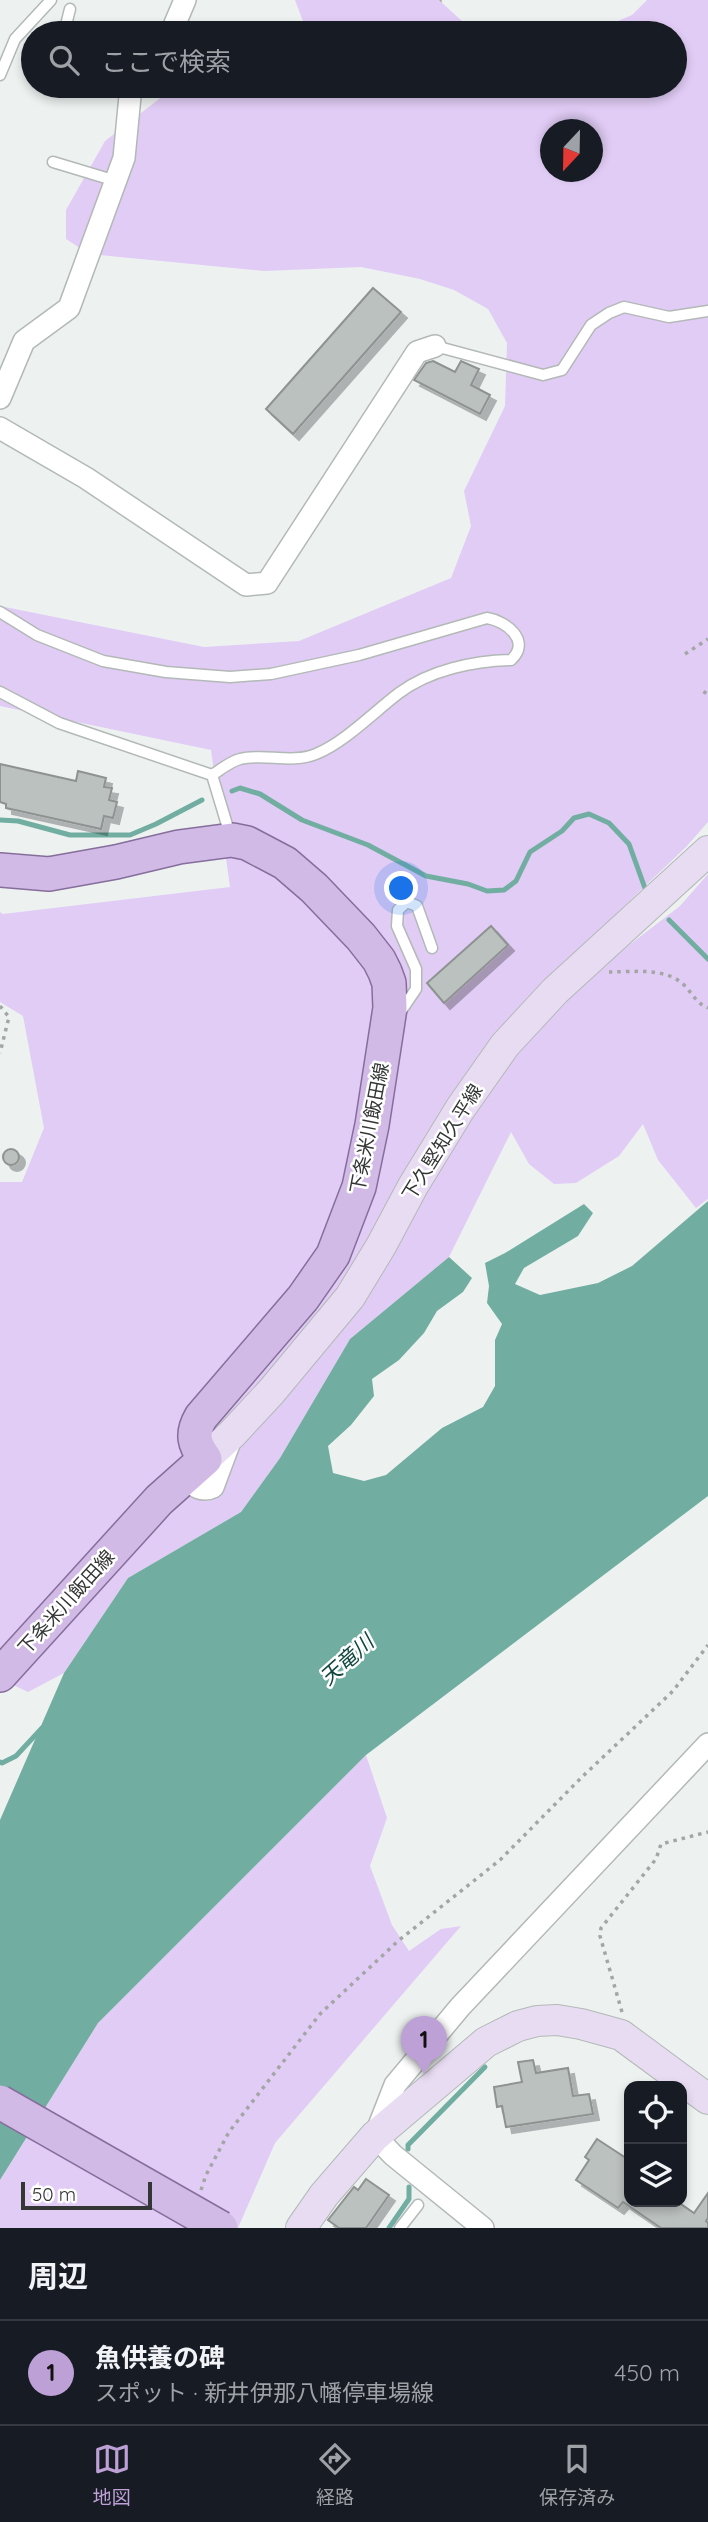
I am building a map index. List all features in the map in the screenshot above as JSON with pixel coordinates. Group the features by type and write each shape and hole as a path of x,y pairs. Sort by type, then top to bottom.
{"main road":[{"name":"下条米川飯田線","path":"0,870 48,874 179,847 232,840 260,848 285,863 337,911 373,952 389,983 390,1008 372,1125 359,1187 333,1255 303,1298 201,1417 194,1434 197,1447 194,1468 159,1500 0,1675"},
{"name":"下久堅知久平線","path":"194,1468 232,1434 271,1392 350,1297 460,1109 505,1045 555,990 708,850"},
{"path":"301,2228 324,2195 375,2136 486,2042 509,2030 537,2021 557,2020 621,2035 708,2099"},
{"path":"0,2102 221,2228"}],"street":[{"path":"176,21 185,0"},
{"path":"0,398 24,341 69,308 124,158 130,98"},
{"path":"0,428 86,478 246,586 268,583 417,352 435,346"},
{"path":"483,2228 393,2155 375,2136 395,2085 460,2007 708,1744"}],"lane":[{"path":"32,21 51,0"},
{"path":"67,21 70,9"},
{"path":"0,75 15,39 21,32"},
{"path":"53,162 116,181"},
{"path":"435,346 543,375 562,370 591,325 624,307 669,317 708,311"},
{"path":"0,612 37,635 103,661 166,672 230,677 271,674 359,654 487,618 498,620 514,630 519,649 511,660 489,661 435,673 401,691 356,728 315,754 298,758 240,759 212,775 59,723 0,692"},
{"path":"212,775 232,840"},
{"path":"387,1031 416,989 416,970 397,926 398,910 407,902 417,906 432,948"},
{"path":"400,2228 418,2205"}],"path":[{"path":"685,654 708,639"},
{"path":"704,694 708,687"},
{"path":"606,972 641,971 673,976 686,987 692,997 708,1008"},
{"path":"0,1006 9,1017 0,1053"},
{"path":"197,2199 206,2175 229,2132 320,2014 398,1941 500,1860 673,1691 708,1646"},
{"path":"621,2035 622,2012 600,1936 601,1928 656,1859 661,1844 708,1832"}],"shaded area":[{"path":"295,0 439,0 462,21 303,21"},
{"path":"647,0 708,0 708,822 686,847 552,975 594,972 680,906 708,874 708,1199 696,1208 658,1160 643,1124 619,1156 576,1183 554,1184 529,1164 511,1132 449,1257 350,1339 280,1458 241,1512 128,1578 64,1673 28,1692 0,1679 0,1182 22,1182 44,1128 23,1016 0,1002 0,912 3,914 230,887 211,750 0,706 0,606 204,647 299,641 451,578 471,526 464,491 505,406 507,343 488,309 454,290 420,279 361,267 265,271 89,254 66,239 66,210 105,141 160,98 687,98 687,21 618,21 632,15"},
{"path":"366,1755 387,1818 370,1866 392,1925 409,1951 441,1929 461,1926 275,2143 238,2228 0,2228 0,2180 98,2023"}],"water":[{"name":"天竜川","path":"708,1201 708,1496 366,1755 98,2023 0,2180 0,1820 64,1673 128,1578 241,1512 280,1458 350,1339 449,1257 472,1278 463,1292 437,1311 424,1333 399,1360 372,1379 374,1396 351,1425 328,1446 333,1473 364,1481 386,1475 442,1428 483,1407 495,1386 495,1340 502,1324 487,1303 489,1286 485,1263 584,1204 593,1213 578,1236 524,1268 515,1284 540,1295 598,1283 632,1266"}],"building":[{"path":"373,288 401,312 293,434 266,409"},
{"path":"433,361 455,372 461,361 479,369 471,385 490,395 480,414 414,380 426,363"},
{"path":"0,764 76,781 78,771 106,778 104,787 112,788 109,800 117,802 113,818 104,816 101,829 6,808 6,804 0,802"},
{"path":"491,926 508,945 444,1003 427,983"},
{"path":"11,1149 17,1151 17,1163 11,1165 5,1163 3,1157 5,1151"},
{"path":"533,2060 536,2073 568,2068 573,2096 589,2094 593,2114 506,2127 502,2106 497,2107 494,2087 522,2082 518,2062"},
{"path":"597,2139 624,2157 624,2203 618,2208 576,2180 589,2160 585,2157"},
{"path":"366,2179 389,2195 366,2228 339,2228 328,2220 354,2187 358,2190"},
{"path":"708,2193 708,2228 661,2228 630,2207 685,2207 694,2213"}],"waterway":[{"path":"232,791 240,788 260,794 302,820 368,845 426,876 468,884 487,891 504,890 516,881 530,852 562,831 574,818 589,814 609,823 629,844 646,891"},
{"path":"0,820 18,821 70,835 130,835 202,800"},
{"path":"669,920 708,959"},
{"path":"0,1762 16,1756 42,1728"},
{"path":"408,2149 408,2145 485,2067"},
{"path":"389,2228 409,2199 409,2187"}],"place":[{"name":"魚供養の碑","path":"424,2074"}]}
